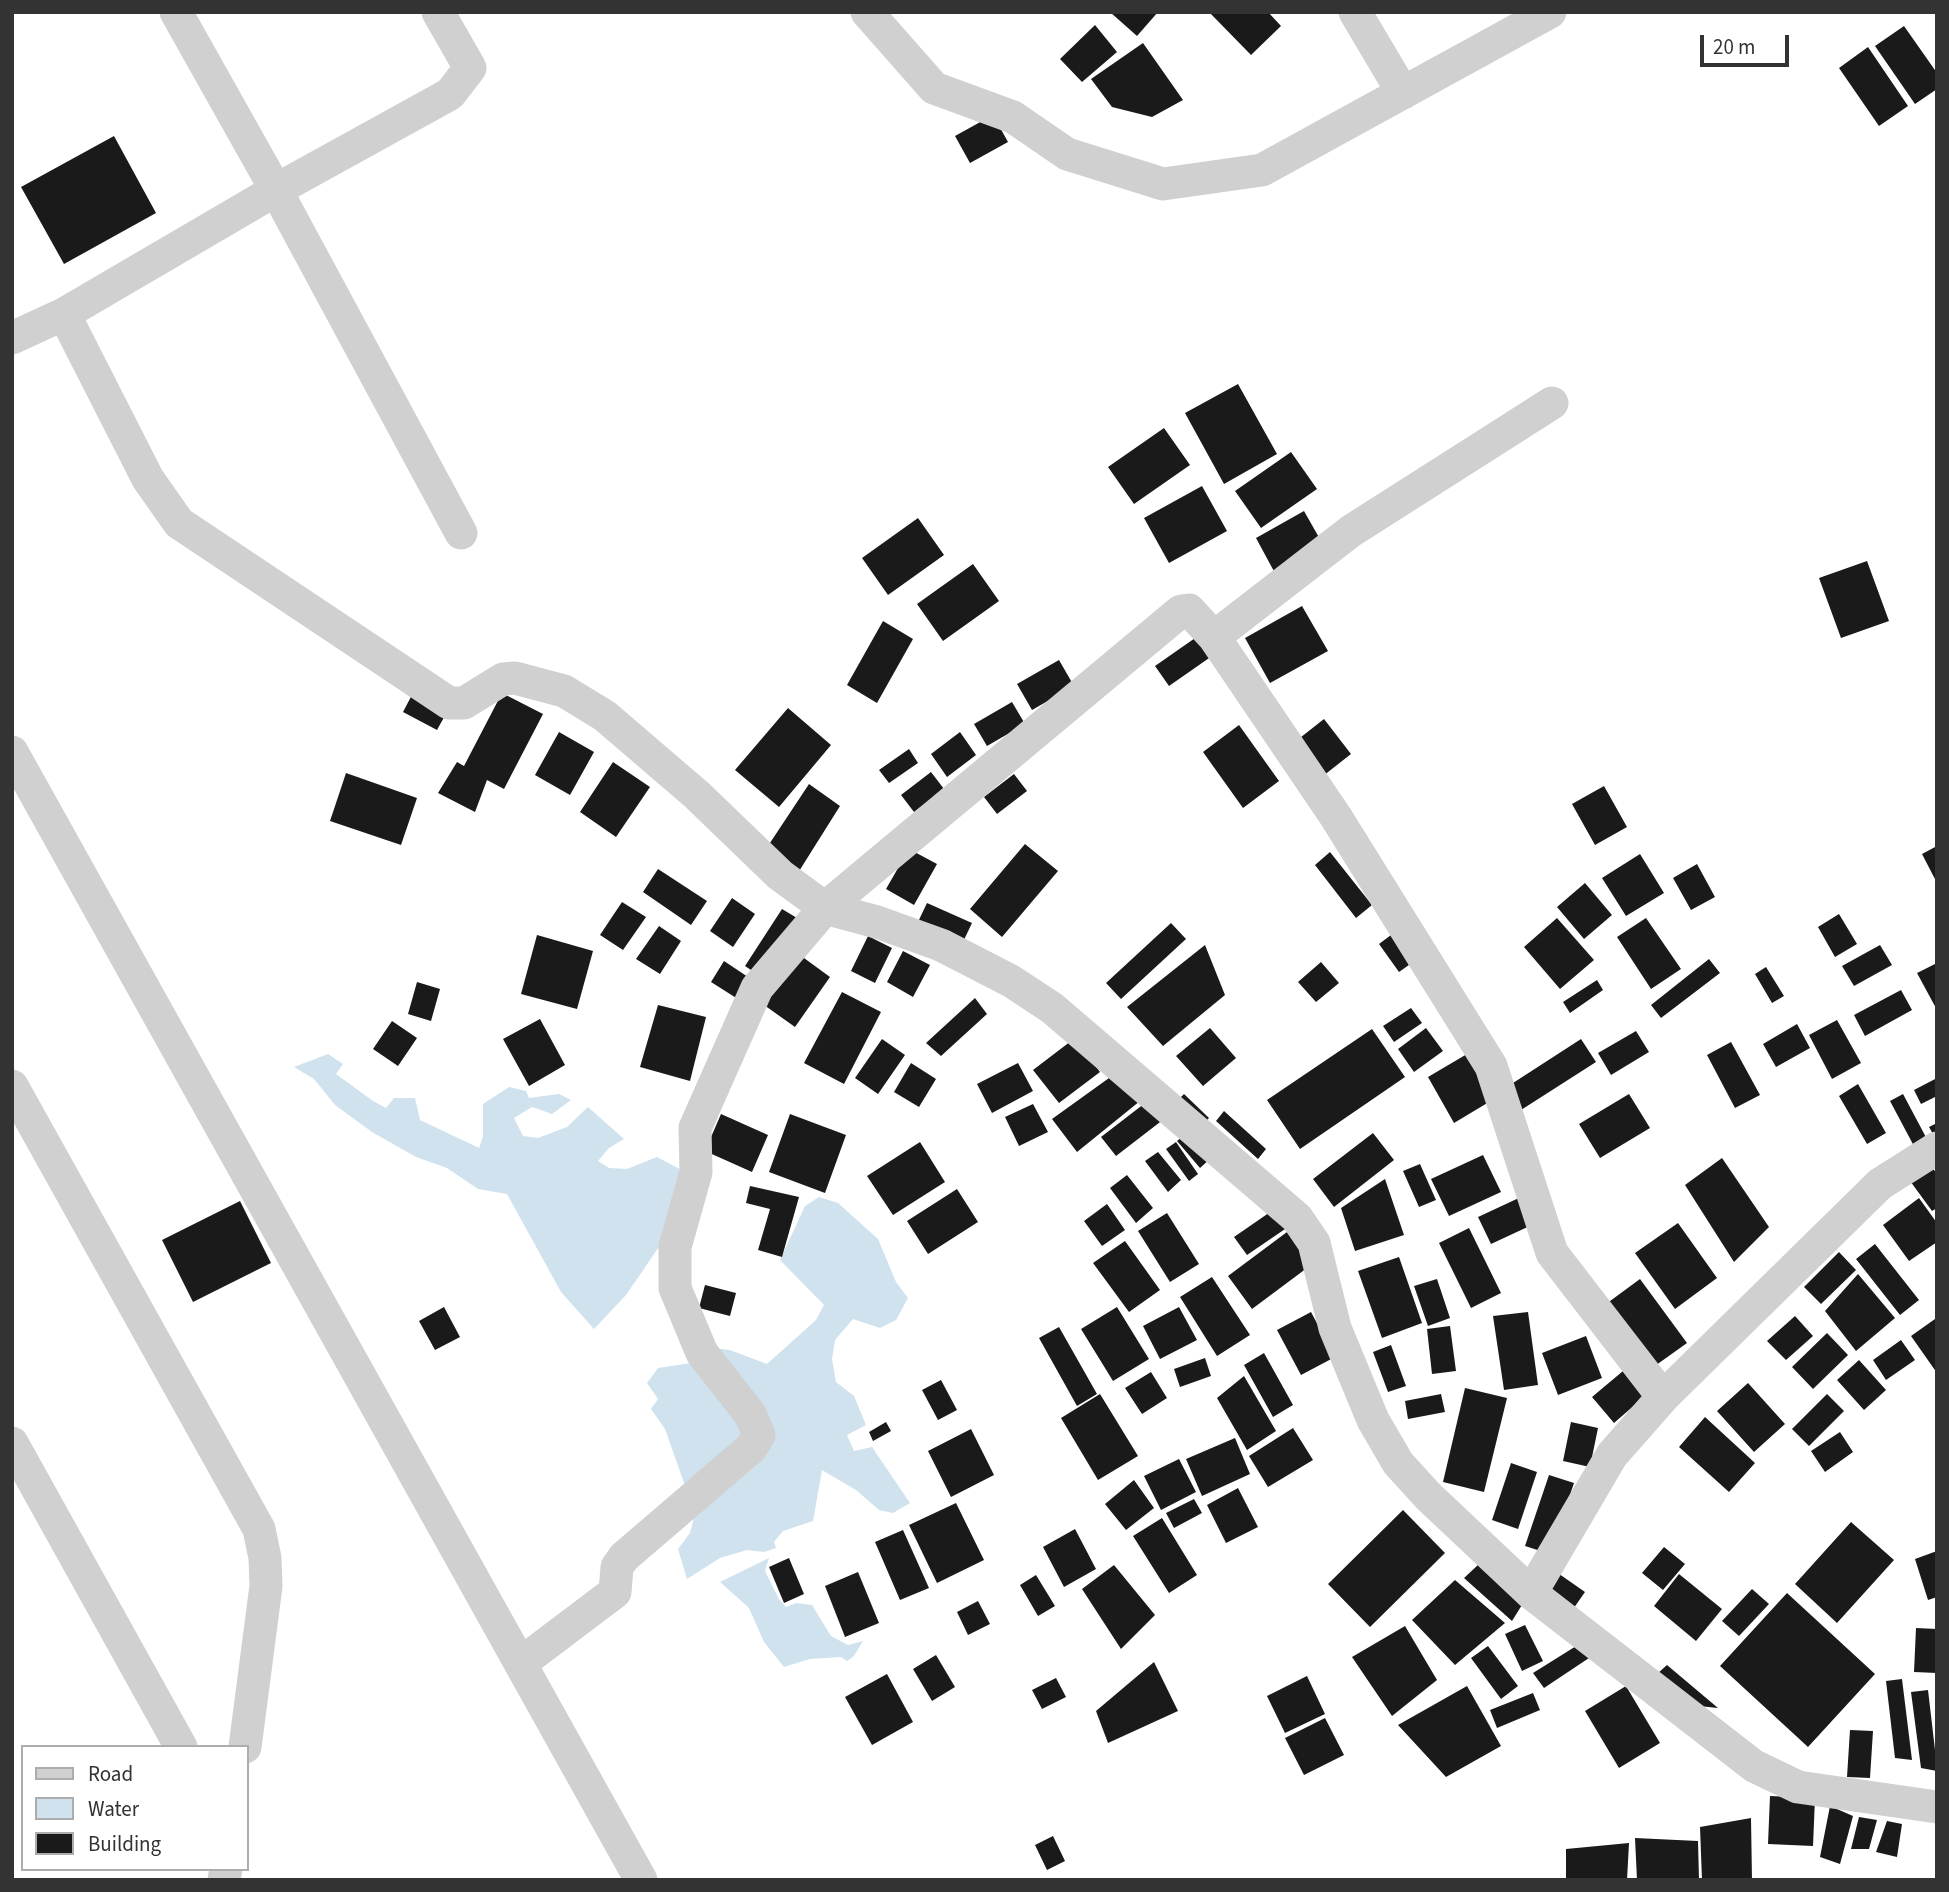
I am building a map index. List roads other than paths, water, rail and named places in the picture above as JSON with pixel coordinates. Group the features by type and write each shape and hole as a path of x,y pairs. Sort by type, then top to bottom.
{"street":[{"path":"176,12 276,190 461,533"},
{"path":"12,338 64,314 276,190 450,94 470,68 438,12"},
{"path":"867,12 934,88 1013,117 1067,154 1163,184 1262,170 1550,12"},
{"path":"1355,12 1403,93"},
{"path":"64,314 148,480 179,523 449,703 464,703 503,679 514,678 565,691 605,716 697,795 780,875 825,908 877,922 941,945 1011,981 1052,1007 1297,1217 1314,1243 1335,1328 1373,1420 1398,1463 1428,1496 1531,1593 1754,1766 1798,1787 1937,1807"},
{"path":"1214,637 1351,531 1552,403"},
{"path":"520,1663 615,1592 617,1567 624,1557 751,1448 760,1435 750,1414 702,1353 675,1288 675,1247 696,1172 695,1128 757,988 825,908 1181,611 1189,610 1214,637 1336,817 1491,1066 1552,1253 1663,1397"},
{"path":"12,752 641,1880"},
{"path":"12,1086 259,1529 265,1558 266,1586 245,1745"},
{"path":"1531,1593 1612,1455 1663,1397 1880,1184 1937,1148"},
{"path":"12,1443 180,1745"}],"water":[{"path":"328,1054 343,1064 336,1074 373,1101 386,1108 394,1098 415,1098 420,1120 479,1148 483,1136 483,1104 509,1087 526,1091 529,1098 559,1094 571,1100 552,1114 532,1107 514,1118 523,1136 538,1138 567,1127 588,1107 624,1139 609,1148 598,1161 609,1168 627,1169 657,1157 691,1175 674,1225 626,1295 594,1329 561,1292 507,1194 478,1189 447,1168 416,1157 372,1132 335,1105 314,1079 294,1067"},
{"path":"819,1197 838,1203 878,1239 896,1282 908,1298 896,1320 880,1328 853,1319 835,1340 832,1359 836,1382 854,1396 866,1425 847,1435 854,1451 872,1447 910,1503 893,1513 879,1510 856,1490 822,1470 813,1521 783,1531 774,1542 776,1548 764,1552 747,1550 720,1558 687,1579 678,1549 690,1533 695,1514 665,1429 651,1409 658,1399 647,1383 658,1368 691,1363 712,1348 730,1350 767,1364 816,1320 824,1305 780,1260 805,1206"},
{"path":"769,1558 765,1571 779,1599 786,1607 796,1603 812,1605 831,1636 848,1645 863,1641 854,1656 847,1661 841,1657 810,1659 784,1667 764,1642 749,1608 720,1582"}]}
